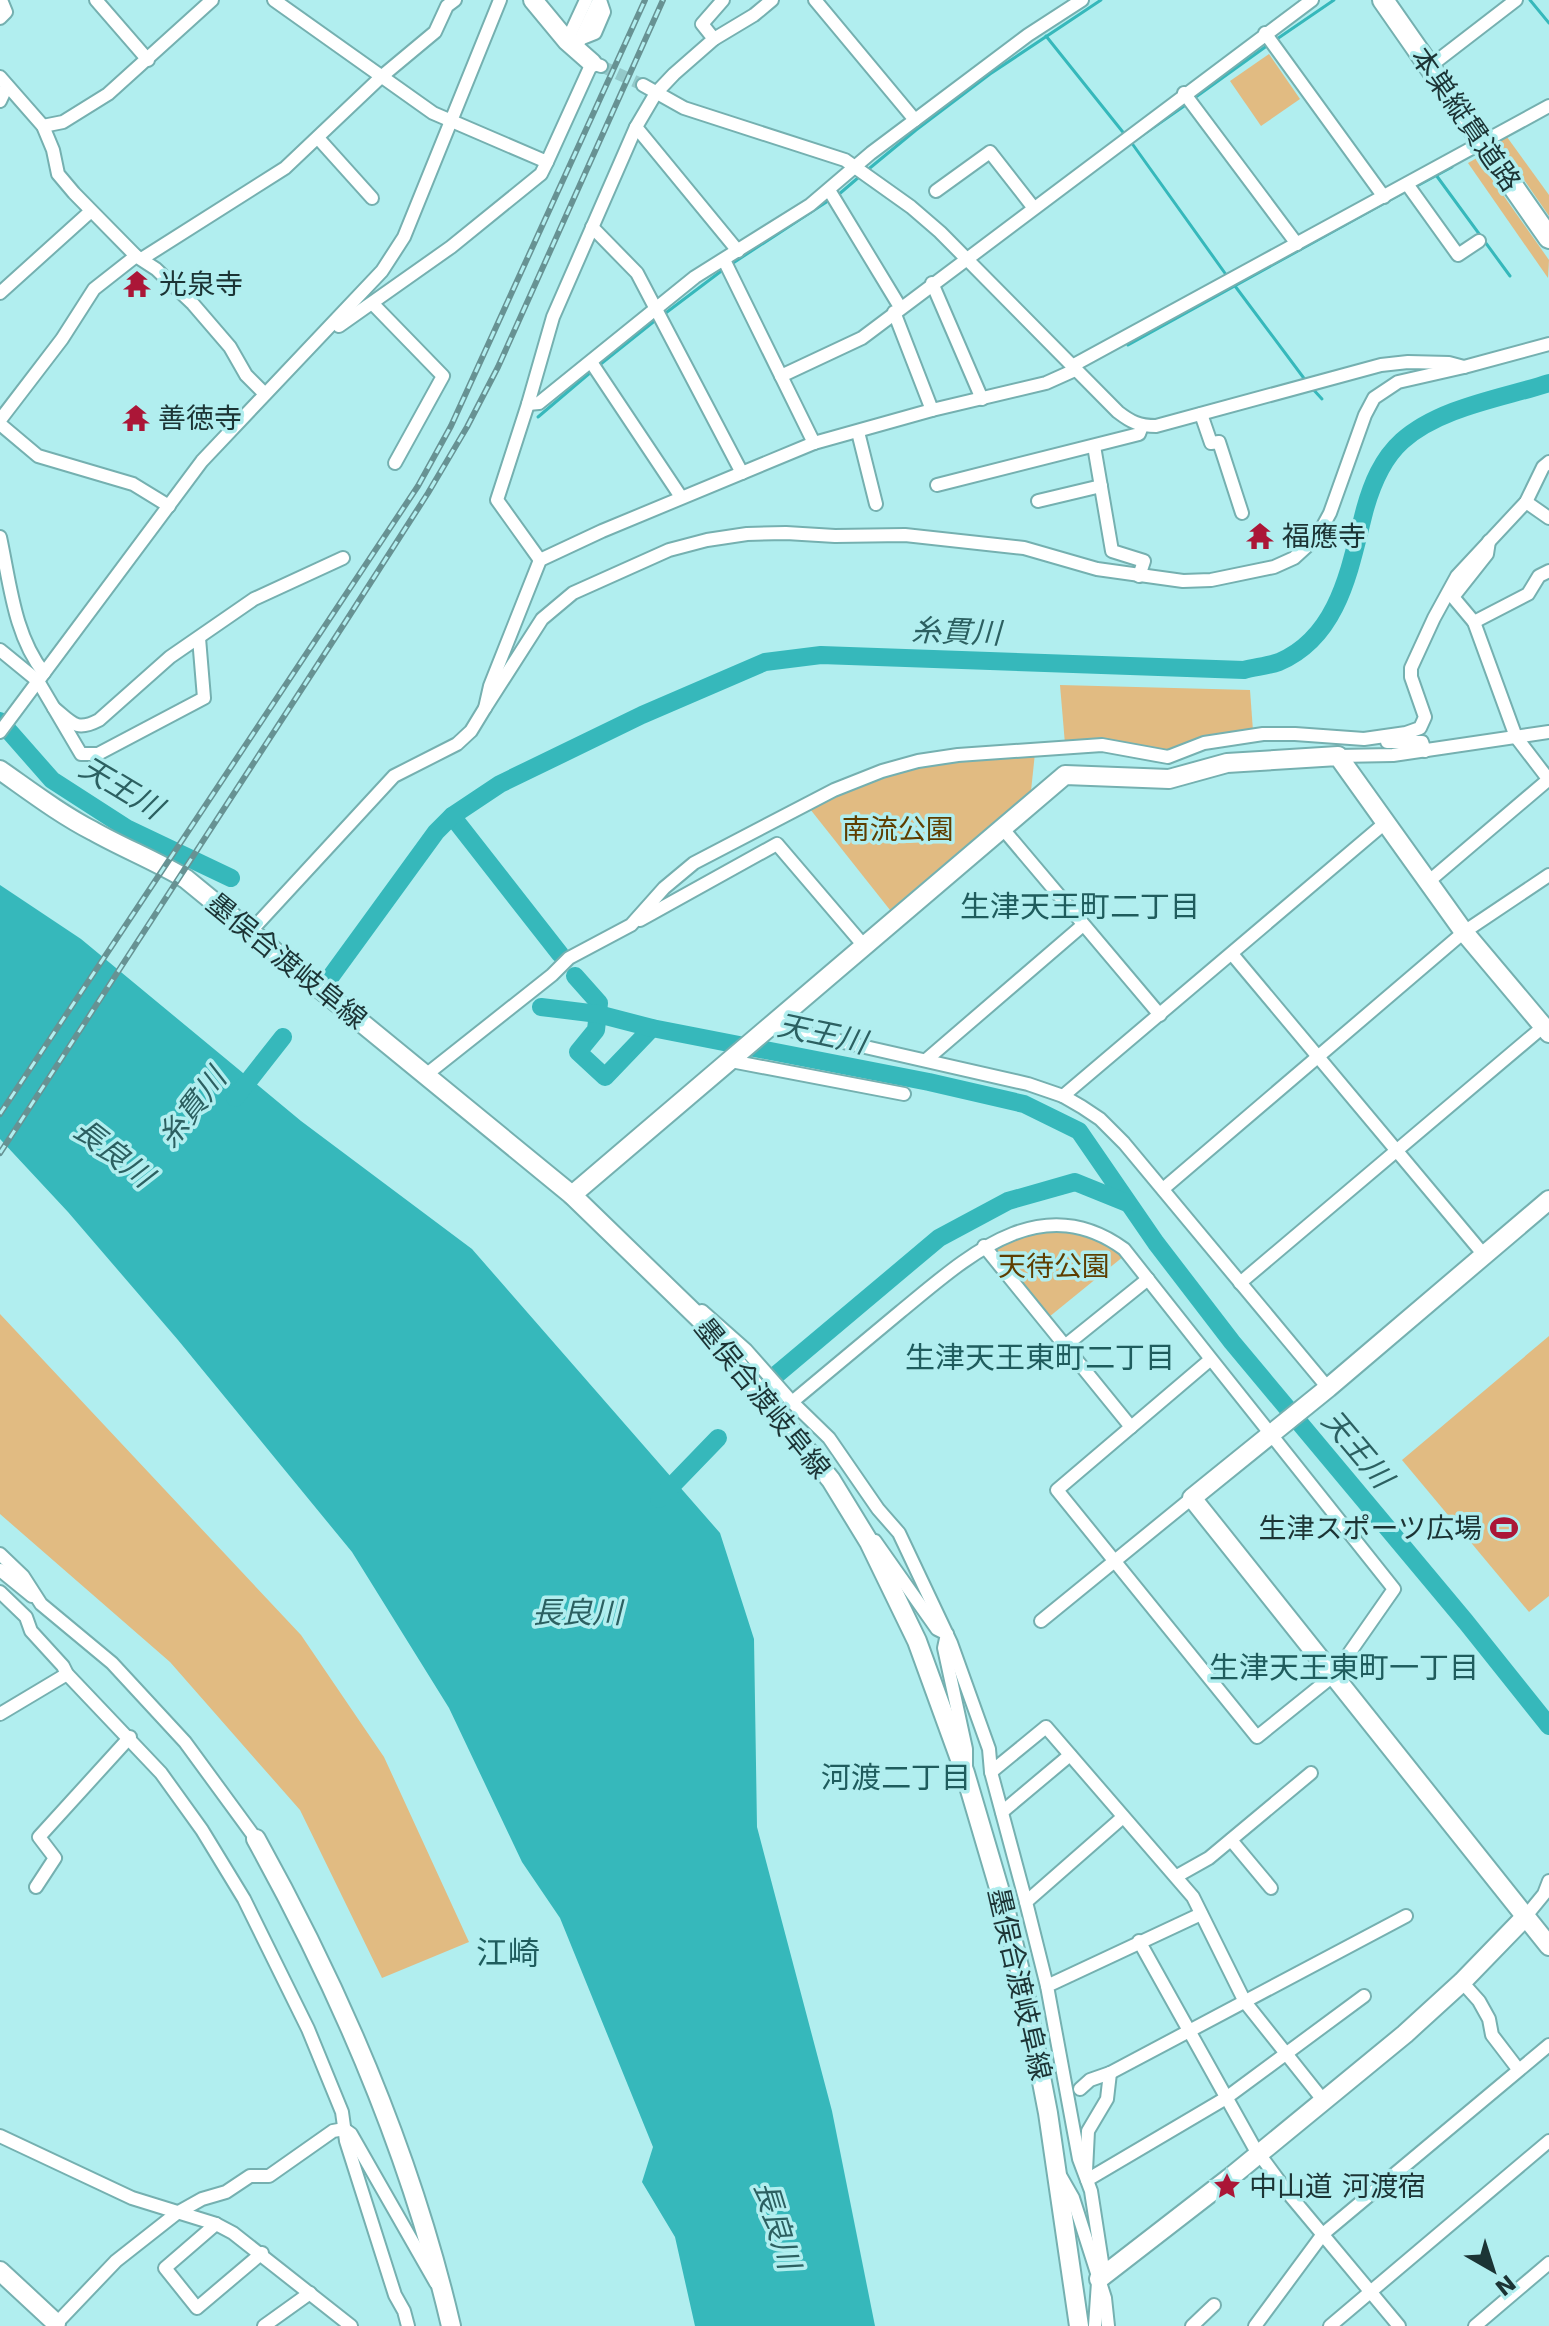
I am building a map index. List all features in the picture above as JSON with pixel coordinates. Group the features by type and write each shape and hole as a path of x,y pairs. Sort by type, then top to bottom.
{"main road":[{"name":"本巣縦貫道路","path":"1383,0 1432,64 1549,238"},
{"name":"本巣縦貫道路","path":"1393,0 1432,64"},
{"name":"本巣縦貫道路","path":"1485,141 1549,224"}],"street":[{"path":"0,18 6,12 1,0"},
{"path":"96,0 148,60"},
{"path":"43,126 63,122 108,94 212,0"},
{"path":"274,0 433,113 547,162"},
{"path":"169,506 133,484 38,456 0,422 62,339 94,289 140,257 285,168 381,77 435,32 447,6 455,0"},
{"path":"0,732 202,461 382,271 404,237 500,0"},
{"path":"322,336 373,304 451,247 541,174 597,65 533,0"},
{"path":"574,43 586,0"},
{"path":"574,43 599,0"},
{"path":"714,39 702,24 723,0"},
{"path":"540,560 497,500 553,317 636,127 656,93 714,39 754,15 772,0"},
{"path":"815,0 915,120"},
{"path":"781,376 862,338 1184,93 1312,0"},
{"path":"1432,64 1516,0"},
{"path":"528,404 539,403 695,277 810,205 915,120 1077,1"},
{"path":"1265,33 1384,197"},
{"path":"4,82 43,126 58,174 91,211 215,328 246,375 265,394"},
{"path":"0,101 4,82"},
{"path":"643,85 684,108 829,154 856,167 911,207 1132,423 1156,426 1381,365 1408,362 1449,363 1464,367"},
{"path":"1184,93 1297,244"},
{"path":"485,708 490,686 540,560 681,497 814,443 932,410 1046,383 1549,106"},
{"path":"636,127 738,251"},
{"path":"318,138 372,198"},
{"path":"936,191 990,152 1033,207"},
{"path":"1407,184 1458,255 1479,241"},
{"path":"829,190 897,310 932,410"},
{"path":"0,293 91,211"},
{"path":"592,227 637,273 742,473"},
{"path":"724,260 814,443"},
{"path":"932,283 982,399"},
{"path":"373,304 443,376 395,463"},
{"path":"250,932 394,776 457,744 471,731 542,619 573,593 669,550 707,540 760,534 905,535 1024,548 1097,569 1183,581 1254,573 1294,558 1317,537 1330,513 1374,398 1398,382 1549,344"},
{"path":"591,362 681,497"},
{"path":"1201,414 1211,443 1219,442 1242,513"},
{"path":"937,485 1139,434 1142,426"},
{"path":"858,432 876,504"},
{"path":"1094,446 1112,551 1144,561 1139,576"},
{"path":"1364,739 1406,733 1420,728 1424,723 1411,668 1445,594 1457,576 1526,502 1543,467 1549,462"},
{"path":"1038,501 1101,486"},
{"path":"1526,502 1549,518"},
{"path":"0,537 24,641 54,708 81,754 98,754 204,698 199,638"},
{"path":"1428,882 1549,779 1516,737 1474,622 1453,597 1487,554 1489,540"},
{"path":"54,708 75,726 86,727 99,720 170,657 254,599 343,558"},
{"path":"1474,622 1528,594 1539,576 1549,571"},
{"path":"0,650 41,677"},
{"path":"572,1195 1065,775 1169,779 1227,763 1393,755 1549,732"},
{"path":"631,925 664,888 694,863 834,790 918,761 958,755 1102,745 1168,757 1204,743 1263,734 1333,735 1377,742 1422,742 1425,751"},
{"path":"1240,1283 1546,1030 1464,932 1338,756"},
{"name":"墨俣合渡岐阜線","path":"0,770 75,821 153,859 186,879 572,1195 702,1321 831,1480 861,1529 917,1641 965,1773 1010,1926 1048,2113 1079,2326"},
{"path":"1063,1096 1385,823"},
{"path":"1003,829 1160,1015"},
{"path":"427,1074 552,975 569,958 777,844 865,947"},
{"path":"1163,1189 1464,932 1544,878 1549,893"},
{"path":"926,1060 1083,925"},
{"path":"1232,954 1484,1255"},
{"path":"770,1028 992,1074 1063,1096 1100,1119 1163,1189 1324,1391"},
{"path":"735,1058 904,1094"},
{"path":"1041,1621 1324,1391 1549,1200"},
{"path":"792,1402 984,1246 1010,1234 1045,1226 1076,1227 1118,1245 1273,1433 1394,1589 1334,1675 1257,1737 1057,1490 1211,1359"},
{"path":"984,1246 1131,1427"},
{"path":"1066,1345 1148,1279"},
{"path":"675,1294 703,1312 746,1350 829,1438 878,1509 899,1533 947,1634 989,1749 991,1772 1047,1986 1079,2159 1091,2191 1108,2326"},
{"path":"1192,1498 1549,1946"},
{"path":"861,1529 879,1545 937,1629 947,1634"},
{"path":"0,1554 23,1576 41,1604"},
{"path":"0,1570 112,1663 159,1713 220,1787 256,1839 327,1974 366,2065 411,2190 451,2326"},
{"path":"0,1592 26,1617 31,1631 67,1674 161,1773 202,1830 244,1899 308,2029 342,2112 344,2129 395,2295 408,2326"},
{"path":"947,1634 944,1648 966,1749 965,1773"},
{"path":"0,1714 67,1674"},
{"path":"991,1772 1046,1727 1193,1897 1245,2002 1323,2100"},
{"path":"36,1887 55,1858 39,1837 130,1737"},
{"path":"1002,1812 1070,1755"},
{"path":"1177,1876 1209,1858 1311,1773"},
{"path":"1026,1902 1123,1817"},
{"path":"1231,1840 1271,1888"},
{"path":"1101,2277 1405,2034 1462,1982 1526,1916 1544,1894 1549,1881"},
{"path":"1047,1986 1201,1914"},
{"path":"1080,2089 1090,2080 1190,2032 1406,1916"},
{"path":"1139,1941 1259,2153 1288,2193 1399,2326"},
{"path":"1462,1982 1479,2001 1489,2019 1492,2035 1518,2069"},
{"path":"1086,2177 1226,2098 1364,1996"},
{"path":"1255,2326 1323,2234 1549,2045"},
{"path":"1086,2177 1088,2131 1107,2099 1110,2073"},
{"path":"0,2271 56,2325 116,2261 177,2213 202,2199 226,2192 250,2176 269,2176 333,2131 344,2129 351,2134 430,2275 443,2291"},
{"path":"0,2136 132,2198 216,2224 262,2253 351,2326"},
{"path":"1330,2326 1549,2141"},
{"path":"1058,2171 1073,2198 1101,2277 1095,2326"},
{"path":"216,2224 165,2268 197,2308 262,2253"},
{"path":"1475,2326 1492,2321 1549,2263"},
{"path":"264,2326 310,2293"},
{"path":"1192,2326 1214,2305"}],"green space":[{"path":"1269,54 1300,99 1261,126 1230,81"},
{"path":"1507,137 1549,195 1549,216 1498,142"},
{"path":"1477,158 1549,260 1548,278 1468,163"},
{"path":"1060,685 1250,690 1253,731 1173,752 1065,744"},
{"name":"南流公園","path":"1035,753 1031,791 890,910 810,809 863,782 918,766"},
{"name":"天待公園","path":"1065,1230 1112,1246 1124,1256 1049,1317 993,1248 1044,1231"},
{"path":"0,1314 301,1635 384,1757 469,1942 382,1978 300,1810 170,1662 0,1514"},
{"name":"生津スポーツ広場","path":"1549,1336 1549,1596 1529,1612 1402,1460"}],"water":[{"name":"長良川","path":"0,885 81,939 301,1121 472,1249 720,1533 754,1639 757,1827 832,2111 875,2326 695,2326 675,2237 642,2182 653,2147 560,1918 522,1862 449,1708 352,1552 178,1340 68,1212 0,1139"}],"waterway":[{"path":"865,172 990,74 1101,0"},
{"path":"1274,41 1334,0"},
{"path":"1530,0 1549,23"},
{"path":"1046,36 1126,136"},
{"path":"1193,99 1268,45"},
{"path":"1131,143 1187,104"},
{"path":"1131,142 1227,276"},
{"path":"1415,187 1452,167"},
{"path":"1436,175 1510,276"},
{"path":"838,195 859,177"},
{"path":"1128,345 1408,190"},
{"path":"730,265 831,199"},
{"path":"663,315 724,269"},
{"path":"1232,282 1306,381"},
{"path":"597,367 657,319"},
{"path":"538,417 591,372"},
{"name":"糸貫川","path":"329,979 436,832 452,816 500,784 642,715 765,662 821,655 1244,670 1279,662 1300,650 1329,617 1347,576 1371,490 1383,464 1395,448 1417,429 1453,412 1549,383"},
{"path":"1311,387 1322,399"},
{"name":"天王川","path":"0,721 52,780 128,829 231,878"},
{"path":"452,816 560,954"},
{"name":"天王川","path":"575,976 599,1003 596,1030 578,1052 605,1077 652,1028"},
{"name":"天王川","path":"541,1007 598,1014 652,1028 929,1082 1024,1104 1079,1131 1156,1243 1232,1342 1549,1726"},
{"name":"糸貫川","path":"235,1098 283,1037"},
{"name":"天王川","path":"776,1375 939,1238 1008,1201 1075,1182 1127,1203"},
{"name":"天王川","path":"659,1499 718,1438"}],"tunnel":[{"path":"601,66 643,85"}],"railway":[{"path":"0,1114 418,486 451,426 645,0"},
{"path":"0,1153 346,621 467,427 498,367 663,0"}],"place":[{"name":"光泉寺","path":"137,284"},
{"name":"善徳寺","path":"136,418"},
{"name":"福應寺","path":"1260,536"},
{"name":"生津スポーツ広場","path":"1504,1528"},
{"name":"中山道 河渡宿","path":"1227,2186"}],"district":[{"name":"生津天王町二丁目","path":"1080,907"},
{"name":"生津天王東町二丁目","path":"1040,1358"},
{"name":"生津天王東町一丁目","path":"1344,1668"},
{"name":"河渡二丁目","path":"896,1778"},
{"name":"江崎","path":"508,1953"}]}
